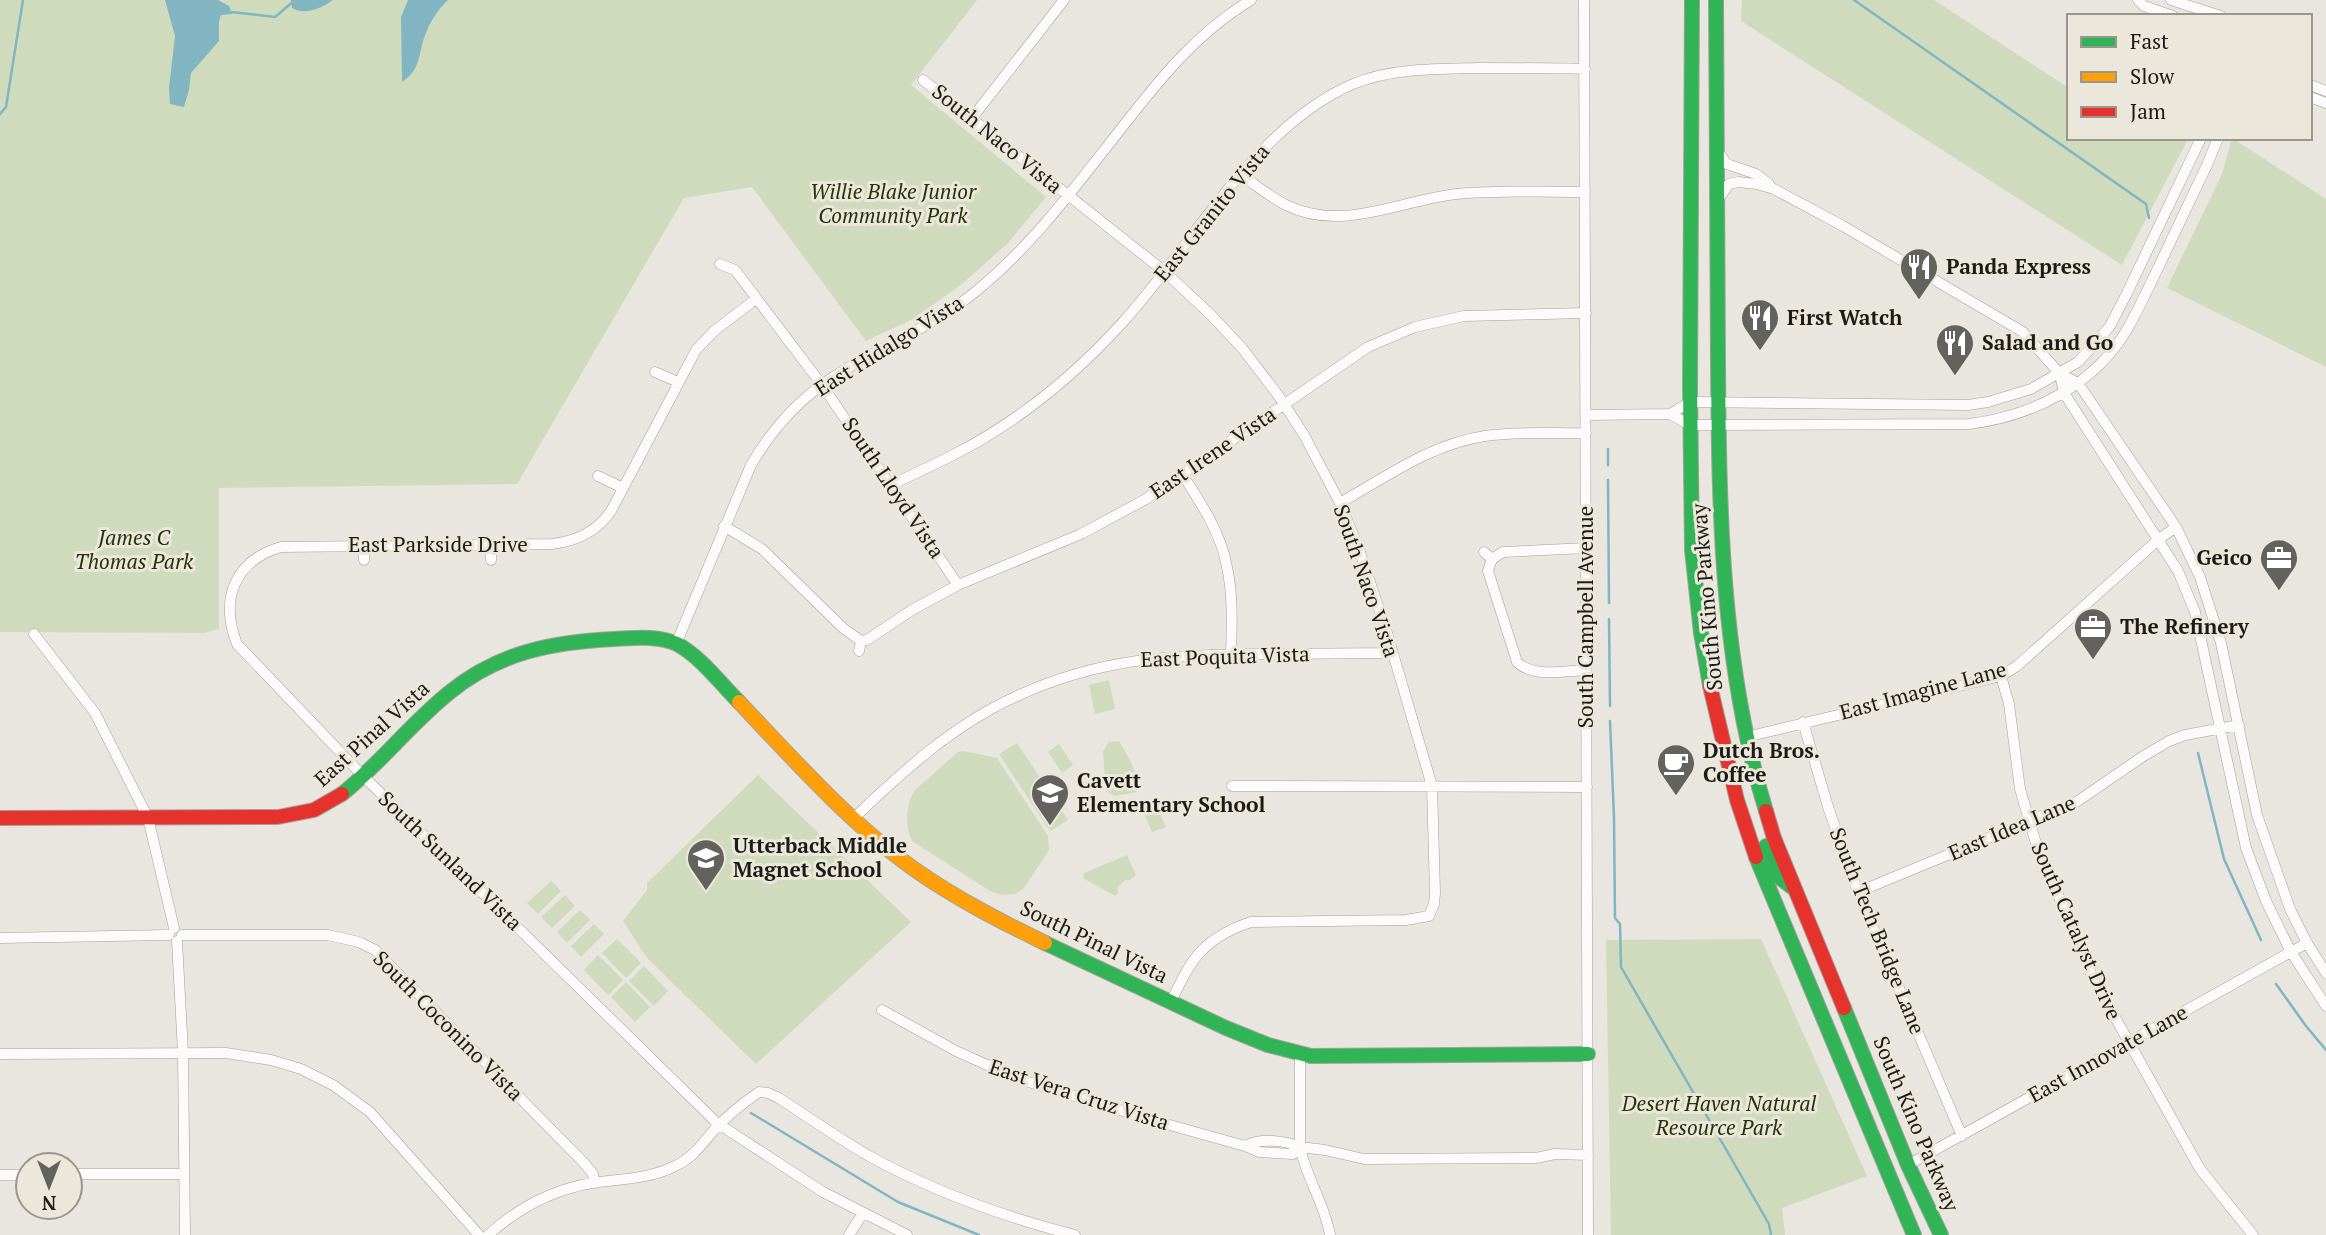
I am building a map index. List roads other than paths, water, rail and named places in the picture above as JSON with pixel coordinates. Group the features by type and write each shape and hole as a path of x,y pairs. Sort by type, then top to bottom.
{"main road":[{"name":"South Kino Parkway","path":"1692,0 1692,550 1715,714 1738,804 1758,864 1914,1235"},
{"name":"South Kino Parkway","path":"1716,0 1717,403 1723,592 1736,691 1764,811 1908,1165 1941,1235"},
{"path":"1692,38 1717,38"},
{"name":"East Pinal Vista","path":"0,818 294,815 320,808 334,800 449,692 506,656 543,644 570,640 634,638 676,644"},
{"name":"South Pinal Vista","path":"676,644 703,665 853,818 915,869 960,898 1027,933 1238,1034 1285,1051 1311,1056 1588,1054"},
{"path":"1738,804 1751,804 1776,875 1794,888"}],"street":[{"path":"972,118 1064,0"},
{"name":"East Hidalgo Vista","path":"676,644 751,465 760,450 799,404 822,385 861,360 918,331 974,294 1033,237 1170,66 1208,29 1251,0"},
{"name":"South Campbell Avenue","path":"1584,0 1588,1235"},
{"path":"2138,0 2144,6 2167,14"},
{"path":"2171,0 2215,14"},
{"name":"East Granito Vista","path":"891,485 955,454 1010,419 1053,388 1090,356 1122,324 1276,135 1316,104 1354,84 1401,72 1477,68 1585,69"},
{"name":"South Naco Vista","path":"923,80 1165,272 1242,348 1284,405 1304,435 1340,503 1359,549 1432,786 1435,893 1432,919 1251,922 1216,938 1199,952 1189,965 1171,1002"},
{"path":"1670,414 1690,402 1968,405 2006,398 2060,374 2078,362 2110,326 2200,140"},
{"path":"1586,415 1670,414 1690,425 1969,424 2012,416 2064,393 2107,357 2127,330 2217,140"},
{"path":"1717,150 1727,164 1756,174 1774,189 1843,226 2023,332 2060,374 2078,383 2176,527 2200,577 2213,612 2257,815 2285,897 2307,943 2326,973"},
{"path":"1241,175 1286,205 1304,212 1334,217 1362,215 1427,198 1456,194 1585,192"},
{"path":"1717,202 1729,184 1757,184 1774,189"},
{"name":"South Lloyd Vista","path":"720,264 734,270 822,385 958,585"},
{"name":"East Parkside Drive","path":"238,578 255,559 281,547 552,544 573,540 595,530 604,521 691,357 705,340 756,299"},
{"name":"East Irene Vista","path":"724,526 762,549 860,646 912,610 958,585 1081,534 1146,499 1368,347 1436,320 1494,313 1586,313"},
{"path":"655,372 678,383"},
{"path":"2060,374 2064,393 2178,571 2195,612 2246,848 2266,901 2291,952 2326,1006"},
{"path":"1340,503 1399,469 1451,444 1487,435 1586,433"},
{"path":"1182,474 1213,524 1227,567 1232,610 1231,654"},
{"path":"598,475 622,488"},
{"name":"East Imagine Lane","path":"1746,737 2001,676 2018,666 2159,539 2176,527"},
{"path":"491,545 491,560"},
{"path":"364,546 364,560"},
{"path":"1585,670 1534,671 1527,670 1517,662 1489,577 1488,556 1509,551 1586,548"},
{"name":"South Sunland Vista","path":"238,578 229,598 232,631 237,644 363,775 718,1124 775,1163 907,1235"},
{"path":"34,634 95,713 148,818 176,935 183,1052 185,1235"},
{"name":"East Poquita Vista","path":"853,818 916,759 957,731 1012,698 1090,669 1144,658 1180,655 1393,653"},
{"name":"South Catalyst Drive","path":"2001,676 2009,704 2020,789 2035,840 2093,978 2200,1169 2253,1235"},
{"name":"South Tech Bridge Lane","path":"1803,722 1829,810 1858,892 1962,1136"},
{"name":"East Idea Lane","path":"1858,892 2078,801 2169,741 2185,735 2239,725"},
{"path":"1232,786 1587,787"},
{"name":"South Coconino Vista","path":"0,938 328,935 359,942 374,950 584,1163 593,1174 594,1183"},
{"name":"East Innovate Lane","path":"1908,1165 2307,943"},
{"name":"East Vera Cruz Vista","path":"882,1010 957,1051 1016,1078 1259,1152 1293,1154 1300,1147 1364,1159 1536,1158 1555,1154 1588,1154"},
{"path":"0,1054 237,1054 271,1059 301,1069 334,1085 376,1117 480,1235"},
{"path":"1300,1054 1300,1147 1302,1158 1328,1217 1331,1235"},
{"path":"488,1235 508,1218 539,1199 567,1188 628,1179 673,1168 695,1153 718,1124 759,1092 768,1093 871,1157 935,1187 985,1208 1075,1235"},
{"path":"84,1174 184,1174"},
{"path":"849,1235 863,1213"}],"water":[{"path":"165,0 218,0 229,6 232,14 221,15 219,41 191,73 184,107 170,104 169,88 175,36"},
{"path":"291,0 333,0 319,8 302,11 292,8"},
{"path":"408,0 448,0 430,24 416,66 402,82 401,17"}],"waterway":[{"path":"0,114 6,107 23,0"},
{"path":"231,12 275,17 295,0"},
{"path":"1854,0 2146,204 2149,218"},
{"path":"1608,449 1608,465"},
{"path":"1608,480 1609,603"},
{"path":"1609,619 1610,706"},
{"path":"1610,721 1615,918 1620,924 1621,967 1769,1224 1771,1235"},
{"path":"2198,753 2224,859 2261,940"},
{"path":"2276,984 2326,1050"},
{"path":"751,1113 898,1202 979,1235"}],"place":[{"name":"Panda Express","path":"1919,301"},
{"name":"First Watch","path":"1760,352"},
{"name":"Salad and Go","path":"1955,377"},
{"name":"Geico","path":"2279,592"},
{"name":"The Refinery","path":"2093,661"},
{"name":"Dutch Bros. Coffee","path":"1676,797"},
{"name":"Cavett Elementary School","path":"1050,827"},
{"name":"Utterback Middle Magnet School","path":"706,892"}],"park label":[{"name":"Willie Blake Junior Community Park","path":"893,204"},
{"name":"James C Thomas Park","path":"134,550"},
{"name":"Desert Haven Natural Resource Park","path":"1719,1116"}]}
